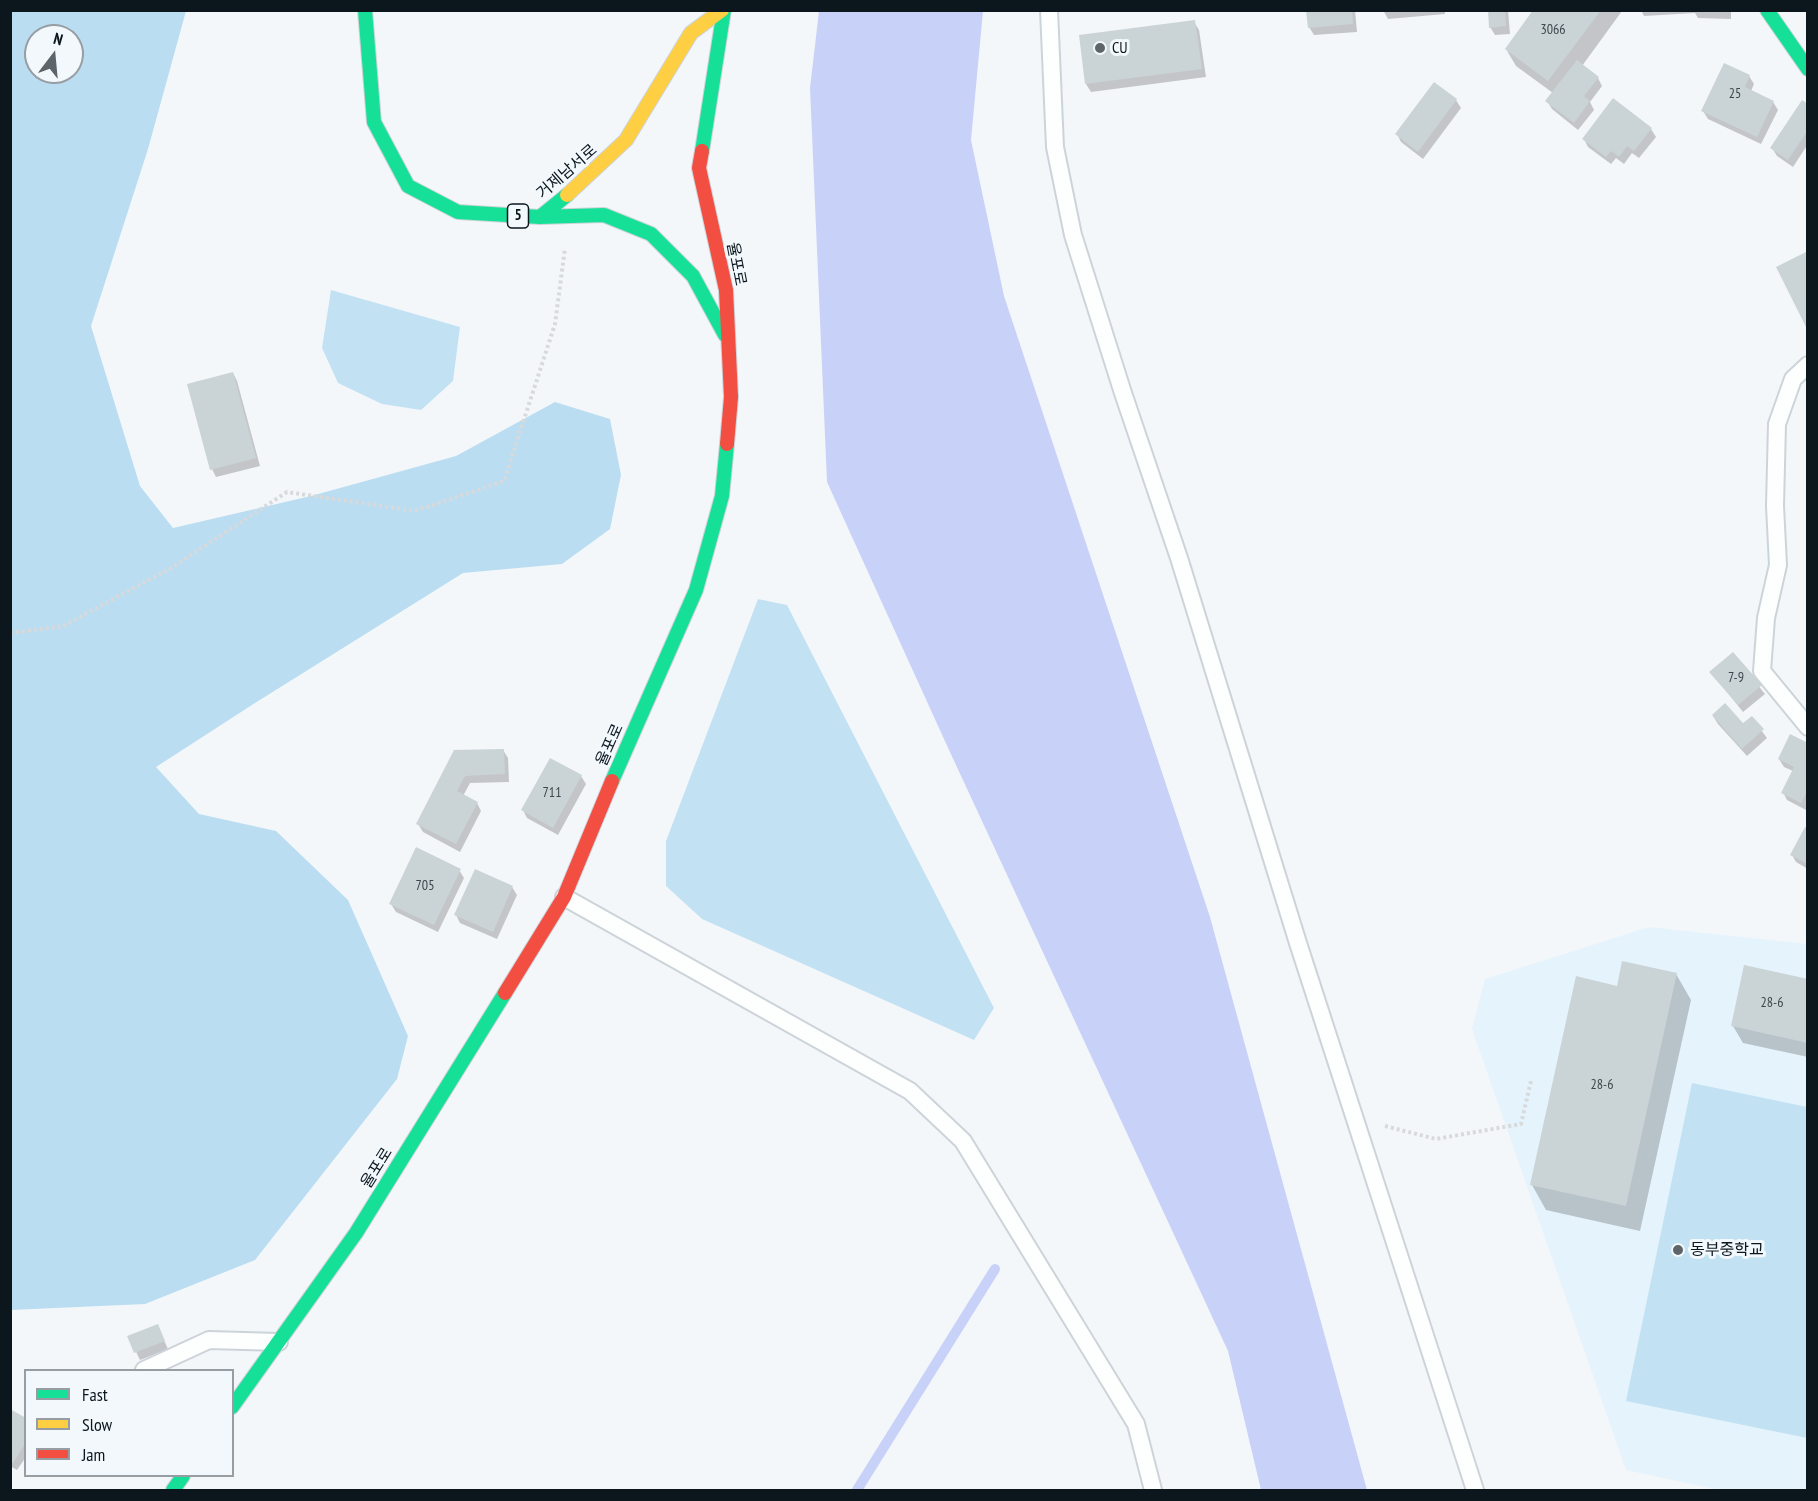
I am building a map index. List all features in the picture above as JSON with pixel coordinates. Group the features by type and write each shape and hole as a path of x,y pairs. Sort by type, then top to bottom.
{"street":[{"name":"거제남서로","path":"365,10 375,122 408,186 458,212 540,217 580,185 626,140 691,33 723,10"},
{"name":"율포로","path":"234,1404 356,1233 564,897 696,590 722,496 731,397 726,290 699,168 723,10"},
{"path":"1767,10 1808,69"},
{"path":"540,217 604,215 651,234 693,276 729,342"},
{"path":"173,1491 182,1477"}],"lane":[{"path":"1048,10 1055,147 1073,235 1179,558 1298,944 1475,1491"},
{"path":"1808,365 1793,380 1777,424 1775,506 1778,565 1766,618 1762,672 1808,727"},
{"path":"564,897 910,1091 963,1141 1136,1424 1153,1491"},
{"path":"148,1369 209,1340 279,1342"}],"path":[{"path":"10,633 63,626 171,568 287,492 415,511 504,481 555,324 569,216"},
{"path":"1355,1118 1436,1139 1521,1124 1531,1081"}],"shaded area":[{"path":"10,11 186,11 148,149 91,326 140,486 173,528 311,496 456,456 555,402 610,419 621,475 610,529 562,564 463,573 156,767 199,814 276,831 348,900 408,1036 397,1079 255,1260 145,1304 11,1310"},
{"path":"819,11 983,11 971,140 1004,296 1210,917 1367,1490 1261,1490 1228,1351 827,482 810,88"},
{"path":"331,290 460,327 453,381 421,410 382,404 338,383 322,348"},
{"path":"758,599 787,605 994,1008 974,1040 702,919 666,886 666,841"},
{"name":"동부중학교","path":"1649,927 1807,944 1807,1490 1719,1490 1626,1470 1472,1029 1485,979"},
{"path":"1692,1083 1807,1107 1807,1438 1626,1401"}],"building":[{"path":"1306,10 1352,10 1353,24 1308,28"},
{"path":"1488,10 1505,10 1506,26 1489,28"},
{"path":"1533,10 1601,10 1548,81 1505,49"},
{"path":"1195,20 1202,69 1085,84 1079,35"},
{"path":"1577,60 1599,77 1584,96 1590,101 1574,123 1545,101"},
{"path":"1724,63 1750,75 1745,87 1774,101 1757,137 1701,111"},
{"path":"1434,82 1457,99 1418,152 1395,134"},
{"path":"1613,98 1652,128 1634,151 1627,146 1619,157 1611,151 1606,157 1582,139"},
{"path":"1802,100 1808,104 1808,130 1788,160 1770,148"},
{"path":"1808,251 1808,331 1776,267"},
{"path":"233,372 256,458 210,470 187,384"},
{"path":"1733,652 1762,685 1738,705 1709,672"},
{"path":"1725,703 1743,723 1752,716 1764,729 1742,749 1712,715"},
{"path":"1790,734 1808,743 1808,790 1801,803 1781,793 1794,767 1778,759"},
{"path":"504,749 505,774 465,776 457,791 478,802 456,844 416,824 454,750"},
{"path":"550,758 582,775 553,828 521,810"},
{"path":"1805,827 1808,828 1808,864 1790,855"},
{"path":"416,847 461,869 434,925 389,904"},
{"path":"475,869 513,886 493,932 454,915"},
{"path":"1622,961 1677,973 1626,1206 1530,1185 1576,976 1617,986"},
{"path":"1744,965 1808,979 1808,1043 1731,1026"},
{"path":"158,1324 165,1341 134,1353 127,1336"},
{"path":"10,1409 24,1417 24,1445 13,1463 10,1461"}],"waterway":[{"path":"857,1490 995,1269"}],"traffic: fast":[{"path":"365,10 374,122 408,186 458,212 540,217 567,195"},
{"path":"702,151 724,10"},
{"path":"1767,10 1808,69"},
{"path":"540,217 604,215 651,234 693,276 725,335"},
{"path":"612,781 696,590 722,496 727,444"},
{"path":"234,1404 356,1233 505,993"},
{"path":"173,1490 182,1477"}],"traffic: slow":[{"path":"567,195 626,140 691,33 722,10"}],"traffic: jam":[{"path":"702,151 699,168 726,290 731,397 727,444"},
{"path":"505,993 564,897 612,781"}],"place":[{"name":"CU","path":"1100,48"},
{"name":"동부중학교","path":"1678,1250"}]}
